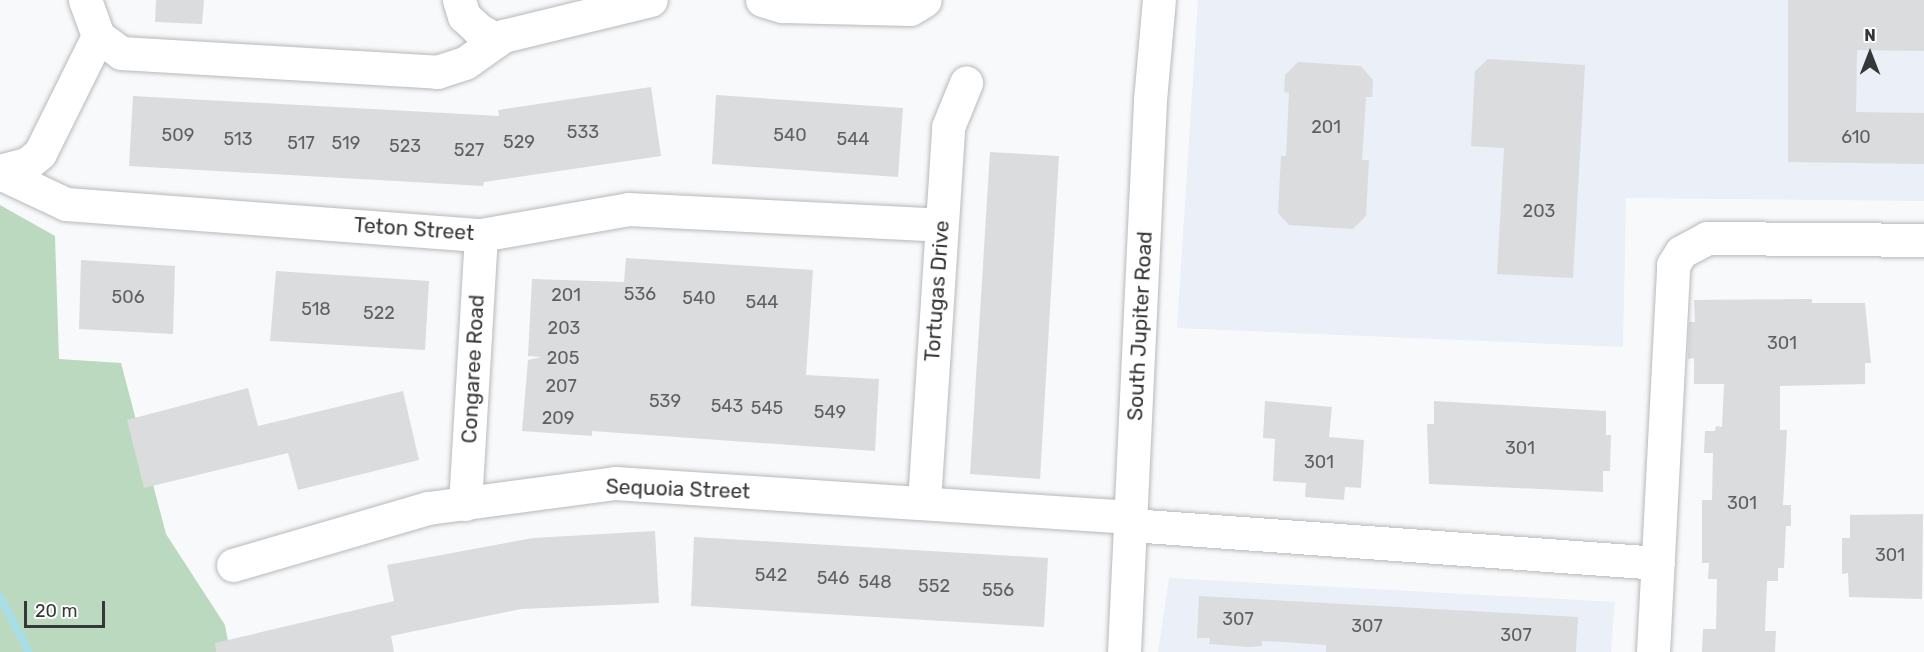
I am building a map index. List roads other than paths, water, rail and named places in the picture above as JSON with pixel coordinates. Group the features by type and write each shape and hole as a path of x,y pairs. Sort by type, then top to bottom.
{"street":[{"path":"85,0 98,36 121,53 436,72 465,63 497,40 651,0"},
{"path":"459,0 464,16 479,30 497,40"},
{"path":"762,0 782,6 910,9 925,0"},
{"name":"South Jupiter Road","path":"1124,652 1150,100 1159,0"},
{"path":"0,172 27,164 40,153 98,36"},
{"name":"Tortugas Drive","path":"924,502 948,127 966,83"},
{"name":"Teton Street","path":"0,172 66,204 482,235 628,209 941,225"},
{"name":"Congaree Road","path":"465,504 482,235"},
{"path":"1653,652 1673,265 1681,252 1707,238 1924,240"},
{"name":"Sequoia Street","path":"233,564 428,508 615,483 924,502 1658,563"}],"waterway":[{"path":"0,597 29,652"}]}
